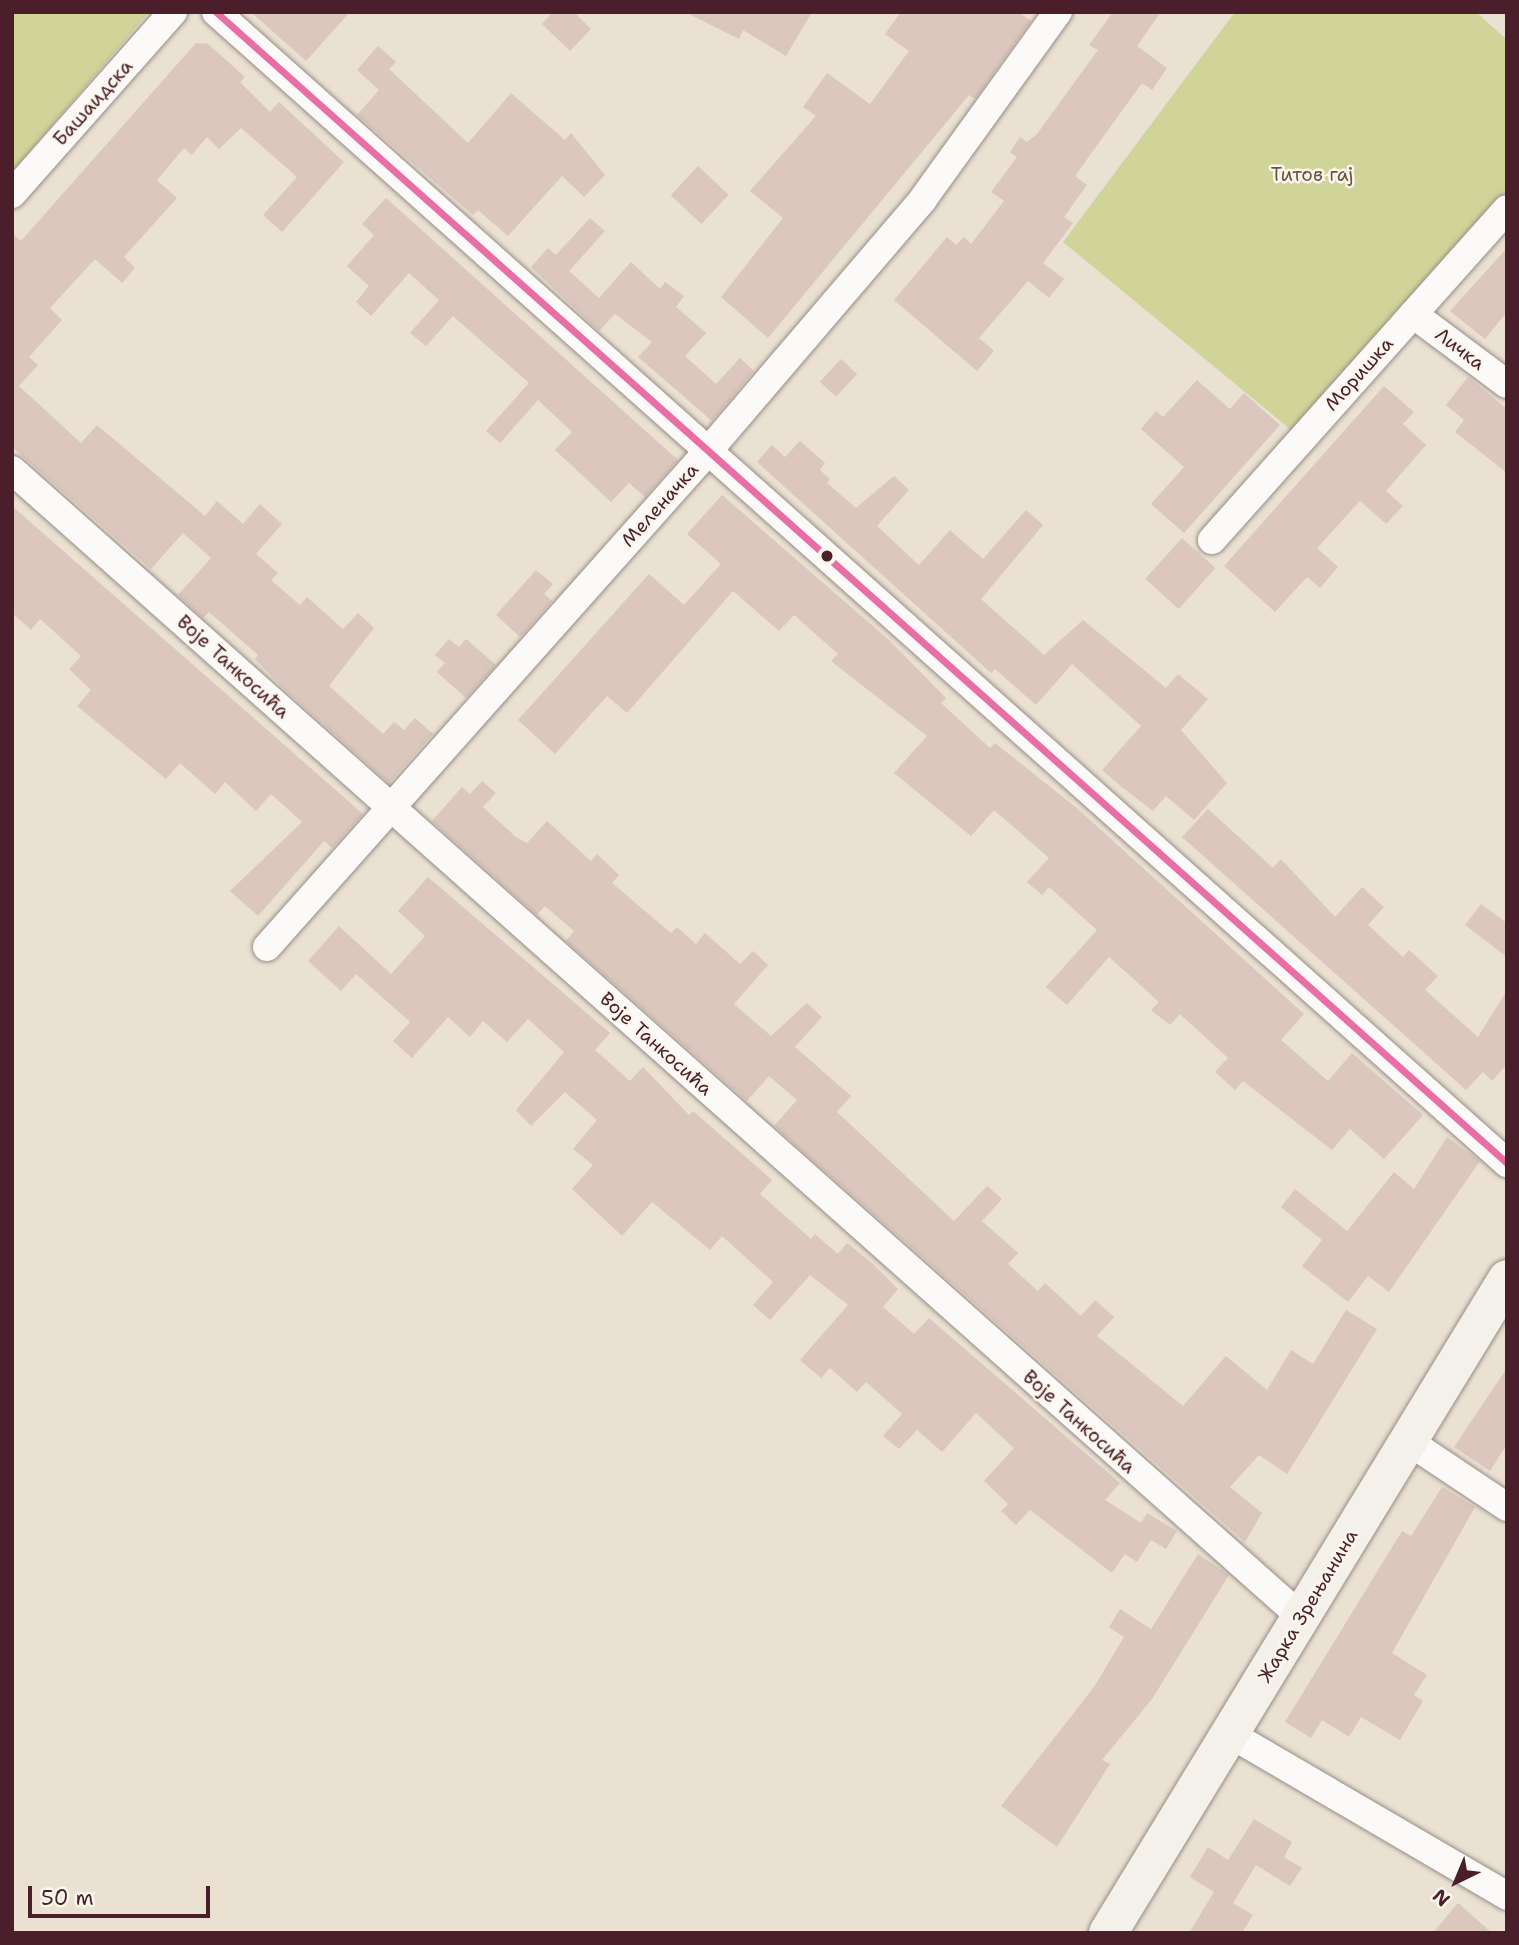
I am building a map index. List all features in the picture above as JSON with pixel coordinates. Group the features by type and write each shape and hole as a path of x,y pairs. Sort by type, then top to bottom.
{"main road":[{"name":"Жарка Зрењанина","path":"1108,1933 1507,1279"}],"street":[{"name":"Башаидска","path":"12,194 173,12"},
{"path":"216,12 1507,1163"},
{"name":"Меленачка","path":"267,947 709,450 923,199 1058,12"},
{"name":"Моришка","path":"1212,540 1507,209"},
{"name":"Личка","path":"1413,314 1507,384"},
{"name":"Воје Танкосића","path":"12,471 1301,1617"},
{"path":"1408,1441 1507,1507"},
{"path":"1230,1734 1507,1896"}],"green space":[{"path":"12,12 148,13 12,172"},
{"name":"Титов гај","path":"1235,12 1476,12 1507,40 1507,195 1296,434 1063,242"}],"building":[{"path":"251,12 350,12 306,61"},
{"path":"553,12 574,12 591,29 570,51 542,24"},
{"path":"685,12 812,12 786,56 743,30 739,39"},
{"path":"901,12 1018,12 1031,21 975,99 969,95 768,338 721,297 783,218 750,191 816,116 803,107 827,73 870,104 909,51 885,34"},
{"path":"1113,12 1161,12 1137,46 1167,68 1152,90 1142,83 1075,176 1087,185 1064,217 1073,223 1043,263 1064,279 1049,298 1028,281 979,338 994,351 977,371 894,300 947,237 956,245 964,237 971,244 1004,201 991,192 1017,157 1010,152 1020,137 1027,142 1037,134 1098,50 1089,45"},
{"path":"196,43 208,44 245,77 240,82 270,112 279,102 344,162 282,232 263,215 297,177 241,128 219,149 207,137 192,155 184,148 157,180 177,198 124,257 135,268 122,283 95,259 50,308 62,320 29,357 38,365 19,386 81,443 97,425 205,516 217,501 243,524 260,504 282,524 256,554 278,573 271,580 300,605 307,597 343,629 358,613 374,628 329,686 383,734 394,722 404,730 415,718 433,734 389,783 284,689 255,659 258,655 209,612 203,618 178,595 211,558 183,533 151,569 12,447 12,233 21,241"},
{"path":"378,46 396,62 389,69 468,143 511,93 565,140 571,133 605,175 584,197 562,176 508,236 478,210 473,215 357,115 379,90 357,70"},
{"path":"698,166 729,195 701,224 671,195"},
{"path":"386,198 678,460 645,497 629,483 611,502 555,450 572,432 538,400 500,443 486,431 529,383 453,316 426,346 410,333 439,300 409,273 371,316 356,302 369,286 347,266 374,235 362,224"},
{"path":"590,218 605,231 569,271 599,298 631,262 660,289 665,282 684,296 676,307 706,333 685,356 716,384 740,358 754,371 712,421 638,357 652,342 615,314 599,331 531,267 548,248 556,255"},
{"path":"1507,248 1507,312 1485,339 1450,311"},
{"path":"841,359 857,374 836,397 820,382"},
{"path":"1468,377 1507,409 1507,473 1455,432 1464,420 1446,405"},
{"path":"1197,380 1230,409 1244,393 1280,425 1184,533 1151,504 1184,467 1141,429 1156,411 1163,417"},
{"path":"1384,386 1414,412 1403,424 1426,445 1386,491 1403,506 1386,524 1360,501 1317,548 1338,567 1320,588 1307,577 1275,612 1224,566"},
{"path":"800,441 825,463 820,470 830,479 827,483 856,508 894,476 909,490 877,526 919,565 950,530 983,559 1026,510 1043,525 981,599 1044,655 1083,620 1166,688 1178,674 1208,699 1181,730 1227,783 1194,820 1166,796 1153,811 1123,788 1102,770 1141,726 1072,664 1036,705 995,669 991,673 757,462 772,445 785,457"},
{"path":"722,495 889,640 946,698 941,703 990,748 995,743 1078,809 1304,1014 1281,1040 1328,1081 1352,1053 1423,1115 1384,1159 1350,1129 1332,1150 1243,1081 1235,1090 1215,1072 1228,1058 1180,1014 1170,1025 1151,1010 1159,1002 1109,957 1067,1005 1046,987 1097,930 1049,887 1042,895 1027,882 1049,858 994,810 971,836 894,773 927,736 831,661 838,654 794,615 779,631 733,591 627,713 607,696 555,754 518,720 649,574 684,605 721,564 687,534"},
{"path":"12,506 363,814 332,848 324,841 258,916 230,891 302,822 271,794 256,811 225,782 215,794 180,763 166,779 77,706 91,690 69,669 81,656 40,619 31,630 12,613"},
{"path":"1182,538 1215,568 1179,609 1145,579"},
{"path":"536,570 553,584 544,594 552,601 520,637 496,615"},
{"path":"449,639 459,647 466,639 496,665 466,698 437,672 445,663 435,655"},
{"path":"482,781 496,793 483,807 516,837 527,843 547,821 591,861 597,854 619,875 612,883 671,933 677,927 696,944 705,933 740,964 753,951 768,965 734,1004 771,1036 807,1003 822,1017 795,1047 851,1096 837,1112 954,1221 987,1186 1002,1199 982,1221 1018,1253 1008,1264 1038,1291 1045,1283 1081,1316 1095,1300 1114,1317 1097,1336 1183,1406 1226,1356 1267,1390 1291,1350 1313,1364 1346,1310 1377,1329 1287,1474 1259,1455 1230,1487 1262,1513 1245,1542 774,1126 797,1100 769,1076 747,1101 566,941 574,931 545,906 537,915 432,821 462,787 470,794"},
{"path":"1208,809 1273,868 1281,859 1335,917 1362,887 1384,907 1368,925 1403,957 1409,950 1438,976 1425,990 1478,1037 1507,990 1507,1064 1492,1081 1483,1072 1466,1090 1182,837"},
{"path":"428,877 610,1033 595,1050 630,1081 643,1067 689,1115 693,1111 772,1180 760,1194 811,1239 815,1234 838,1254 847,1243 872,1263 898,1289 883,1307 914,1334 929,1318 1120,1483 1105,1500 1141,1523 1147,1513 1177,1531 1166,1549 1151,1540 1137,1562 1125,1554 1112,1573 1030,1510 1016,1525 1001,1511 1008,1504 984,1481 1014,1448 976,1413 942,1452 917,1430 899,1449 883,1436 902,1414 866,1382 857,1392 830,1368 821,1378 800,1360 848,1305 810,1275 770,1320 753,1305 773,1282 722,1236 710,1250 652,1202 622,1236 572,1189 593,1165 573,1149 597,1120 565,1092 531,1126 516,1110 564,1052 528,1019 507,1042 483,1021 470,1037 448,1017 412,1058 393,1041 410,1022 356,974 341,991 308,961 339,926 391,974 425,936 398,911"},
{"path":"1481,904 1507,923 1507,957 1465,925"},
{"path":"1447,1137 1480,1161 1389,1292 1368,1276 1348,1302 1302,1266 1322,1240 1281,1207 1295,1189 1347,1231 1394,1172 1414,1189"},
{"path":"1507,1368 1507,1444 1490,1471 1454,1447"},
{"path":"1442,1487 1475,1507 1392,1653 1427,1675 1414,1695 1423,1701 1400,1740 1361,1717 1349,1737 1322,1720 1311,1738 1285,1722 1402,1531 1411,1536"},
{"path":"1198,1554 1229,1575 1152,1699 1102,1760 1110,1764 1057,1847 1001,1806 1094,1687 1124,1637 1109,1627 1120,1609 1151,1629"},
{"path":"1254,1819 1292,1842 1284,1857 1302,1868 1290,1886 1256,1865 1233,1903 1253,1915 1242,1933 1189,1933 1214,1892 1190,1877 1208,1847 1228,1860"},
{"path":"1458,1903 1492,1933 1433,1933"}],"transit line":[{"path":"216,12 1507,1163"}]}
